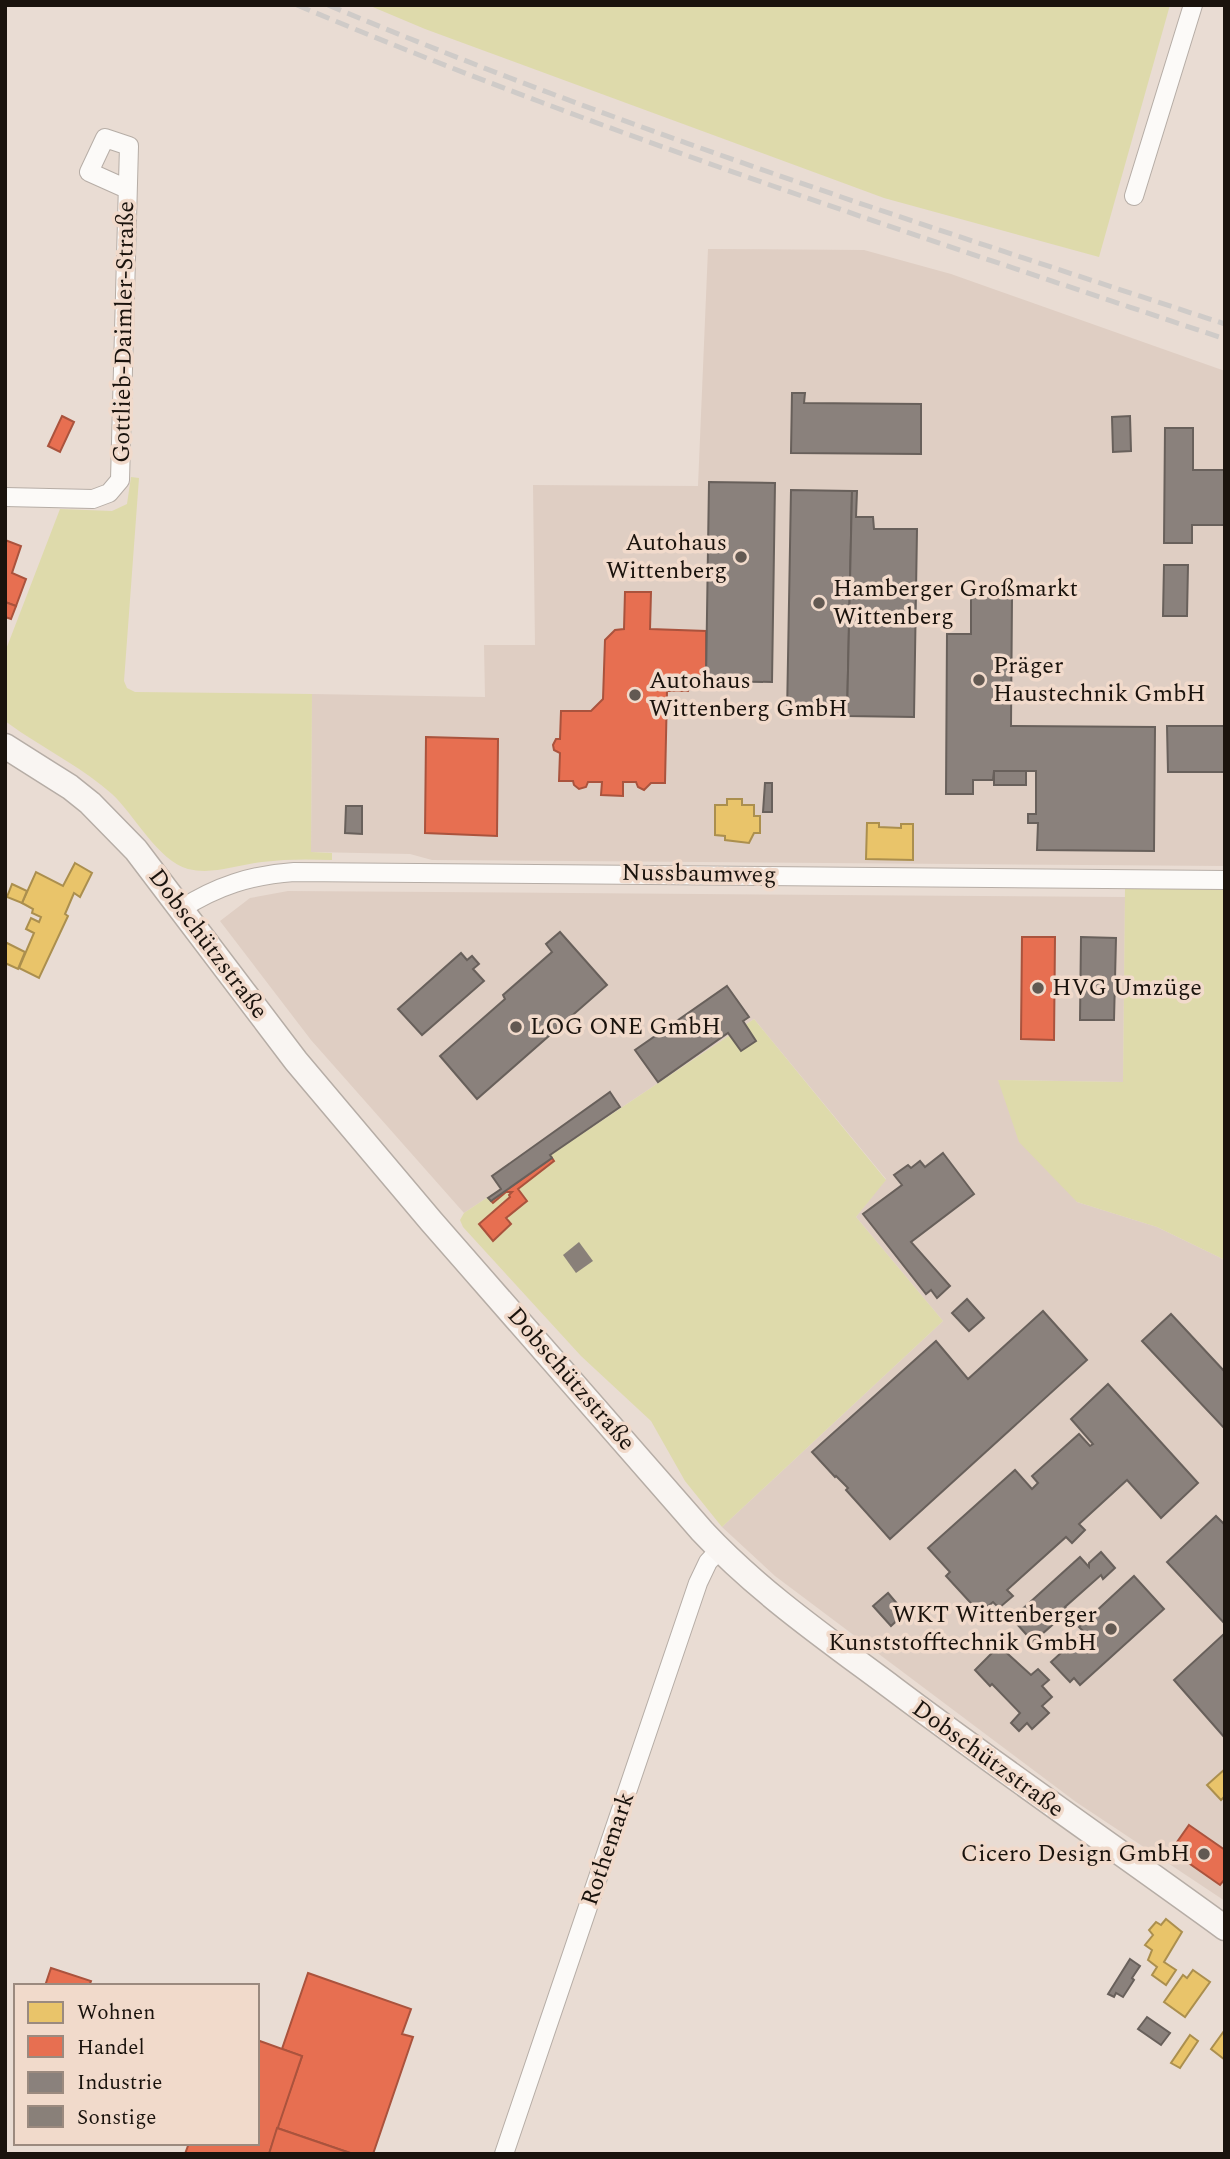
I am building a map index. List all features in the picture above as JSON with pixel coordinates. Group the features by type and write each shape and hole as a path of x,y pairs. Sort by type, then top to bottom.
{"street":[{"path":"1134,196 1193,5"},
{"name":"Gottlieb-Daimler-Straße","path":"5,497 93,499 109,493 120,480 127,189"},
{"name":"Dobschützstraße","path":"5,746 46,770 90,803 136,850 296,1061 720,1549 796,1616 1016,1780 1223,1927"},
{"name":"Nussbaumweg","path":"181,909 209,892 236,881 294,872 1225,880"},
{"name":"Rothemark","path":"504,2154 698,1583 708,1562 720,1549"}],"shaded area":[{"path":"368,5 1170,5 1099,257 884,198 425,29"},
{"path":"708,249 864,250 951,274 1225,371 1225,866 432,860 410,854 311,852 312,694 485,697 484,645 535,645 533,485 698,486"},
{"path":"131,477 139,478 124,681 127,688 135,692 312,694 311,852 332,853 332,860 271,861 207,871 188,869 167,857 112,794 5,721 5,652 60,509 112,511 127,504"},
{"path":"1125,889 1225,889 1225,1260 1157,1227 1077,1202 1019,1142 998,1080 1123,1082"},
{"path":"288,891 1125,897 1123,1082 998,1080 1077,1202 1157,1227 1225,1260 1225,1901 1076,1802 775,1576 722,1527 943,1321 856,1217 886,1179 754,1019 464,1213 311,1040 220,921 250,898"},
{"path":"754,1019 886,1180 856,1217 943,1321 722,1527 685,1481 651,1421 581,1356 463,1227 460,1220 464,1213"}],"building: Wohnen":[{"path":"727,799 742,799 742,805 754,805 754,816 760,816 760,833 754,833 749,843 725,840 725,836 715,835 715,805 727,805"},
{"path":"867,823 879,823 879,827 901,828 901,824 913,824 913,860 866,859"},
{"path":"75,863 92,873 80,897 74,893 65,914 68,916 39,978 19,968 34,933 26,929 31,918 39,922 41,917 32,913 33,909 22,903 36,872 63,886"},
{"path":"12,884 27,891 22,903 7,897"},
{"path":"5,942 25,952 18,969 5,963"},
{"path":"1225,1769 1225,1796 1221,1800 1207,1785"},
{"path":"1166,1919 1182,1932 1164,1962 1176,1970 1166,1985 1152,1975 1157,1967 1148,1960 1152,1950 1145,1945 1153,1935 1149,1930 1156,1922 1161,1925"},
{"path":"1193,1970 1210,1982 1185,2017 1164,2002 1183,1975 1187,1978"},
{"path":"1225,2031 1225,2060 1211,2049"},
{"path":"1190,2035 1198,2041 1180,2068 1171,2063"}],"building: Handel":[{"path":"62,416 74,422 60,452 48,446"},
{"path":"5,540 21,546 12,573 26,579 16,606 5,602"},
{"name":"Autohaus Wittenberg GmbH","path":"625,592 651,592 650,629 706,631 706,681 690,681 688,691 667,691 665,783 651,783 644,790 638,787 636,782 623,782 623,796 601,795 602,782 588,782 586,787 579,789 573,781 559,781 560,753 554,750 553,745 556,739 560,739 561,711 591,711 603,699 605,640 615,630 624,629"},
{"path":"5,602 16,606 11,619 5,617"},
{"path":"426,737 498,739 497,836 425,833"},
{"name":"HVG Umzüge","path":"1022,937 1055,937 1054,1040 1021,1039"},
{"path":"552,1158 554,1161 518,1189 527,1201 506,1218 511,1224 493,1241 479,1224 510,1197 512,1192 506,1192 493,1203 491,1201"},
{"name":"Cicero Design GmbH","path":"1189,1825 1225,1850 1225,1879 1220,1885 1180,1857 1186,1849 1177,1842"},
{"path":"51,1968 91,1981 90,1984 46,1984"},
{"path":"308,1973 411,2009 402,2034 413,2037 373,2154 353,2154 277,2128 302,2056 282,2049"},
{"path":"259,2041 302,2056 269,2154 185,2154 188,2145 259,2145"},
{"path":"277,2128 353,2154 269,2154"}],"building: Industrie":[{"path":"792,393 805,393 804,403 921,404 921,454 791,453"},
{"path":"1130,416 1131,451 1113,452 1112,417"},
{"path":"1165,428 1193,428 1193,470 1225,470 1225,525 1192,525 1192,543 1164,543"},
{"name":"Autohaus Wittenberg","path":"709,482 775,483 772,682 706,681"},
{"name":"Hamberger Großmarkt Wittenberg","path":"791,490 852,491 847,716 787,715"},
{"name":"Hamberger Großmarkt Wittenberg","path":"852,491 857,491 856,517 873,517 874,529 917,529 914,717 847,716"},
{"path":"1164,565 1188,565 1187,616 1163,616"},
{"name":"Präger Haustechnik GmbH","path":"971,597 1012,597 1011,726 1155,727 1154,851 1037,850 1038,823 1028,823 1028,814 1036,814 1036,771 994,771 993,780 973,780 973,794 946,794 947,634 971,634"},
{"path":"1167,726 1225,726 1225,772 1168,772"},
{"path":"994,771 1026,771 1026,785 994,785"},
{"path":"765,783 772,783 772,812 763,812"},
{"path":"346,806 362,806 362,834 345,833"},
{"name":"LOG ONE GmbH","path":"560,932 607,985 477,1099 440,1056 505,999 503,995 552,952 546,944"},
{"path":"1081,937 1116,938 1114,1020 1080,1020"},
{"name":"LOG ONE GmbH","path":"461,953 467,960 472,956 479,964 473,969 484,981 422,1035 398,1009"},
{"path":"727,986 749,1017 743,1021 756,1041 741,1051 728,1033 658,1082 635,1050"},
{"path":"610,1092 620,1107 550,1155 552,1158 491,1201 488,1198 501,1189 492,1176"},
{"path":"943,1153 974,1194 911,1242 950,1286 937,1298 931,1290 926,1294 863,1214 902,1185 894,1175 908,1165 911,1168 920,1161 925,1167"},
{"path":"967,1299 984,1318 969,1331 952,1313"},
{"path":"1043,1311 1087,1360 890,1539 846,1490 848,1488 812,1452 936,1341 968,1379"},
{"path":"1171,1314 1225,1372 1225,1429 1142,1341"},
{"path":"1108,1384 1198,1483 1161,1518 1127,1480 1079,1524 1085,1530 1072,1543 1066,1537 1007,1590 1013,1596 999,1608 993,1602 980,1613 946,1576 950,1572 928,1548 1015,1470 1032,1489 1038,1483 1032,1476 1079,1434 1090,1446 1093,1444 1071,1419"},
{"path":"1216,1516 1225,1525 1225,1624 1167,1562"},
{"name":"WKT Wittenberger Kunststofftechnik GmbH","path":"1101,1552 1115,1568 1103,1579 1101,1575 1065,1607 1068,1611 1033,1642 1017,1624 1022,1620 1017,1614 1080,1557 1089,1567 1089,1563"},
{"name":"WKT Wittenberger Kunststofftechnik GmbH","path":"1134,1576 1164,1609 1080,1685 1074,1678 1070,1682 1051,1662 1084,1632 1079,1627"},
{"path":"888,1593 905,1613 891,1626 873,1606"},
{"path":"1225,1633 1225,1738 1174,1680"},
{"path":"999,1646 1031,1675 1038,1669 1049,1680 1042,1686 1052,1697 1042,1706 1049,1713 1032,1729 1027,1723 1019,1731 1011,1723 1020,1713 975,1670"},
{"path":"1130,1959 1140,1966 1132,1978 1134,1980 1123,1997 1116,1993 1114,1997 1108,1994"},
{"path":"1147,2017 1170,2033 1161,2045 1138,2029"}],"building: Sonstige":[{"path":"579,1242 593,1261 576,1273 563,1255"}],"railway":[{"path":"297,5 526,96 758,181 1225,339"},
{"path":"328,5 549,93 773,174 1225,324"}],"place":[{"name":"Autohaus Wittenberg","path":"741,557"},
{"name":"Hamberger Großmarkt Wittenberg","path":"819,603"},
{"name":"Präger Haustechnik GmbH","path":"979,680"},
{"name":"Autohaus Wittenberg GmbH","path":"635,695"},
{"name":"HVG Umzüge","path":"1038,988"},
{"name":"LOG ONE GmbH","path":"516,1027"},
{"name":"WKT Wittenberger Kunststofftechnik GmbH","path":"1111,1629"},
{"name":"Cicero Design GmbH","path":"1204,1854"}]}
